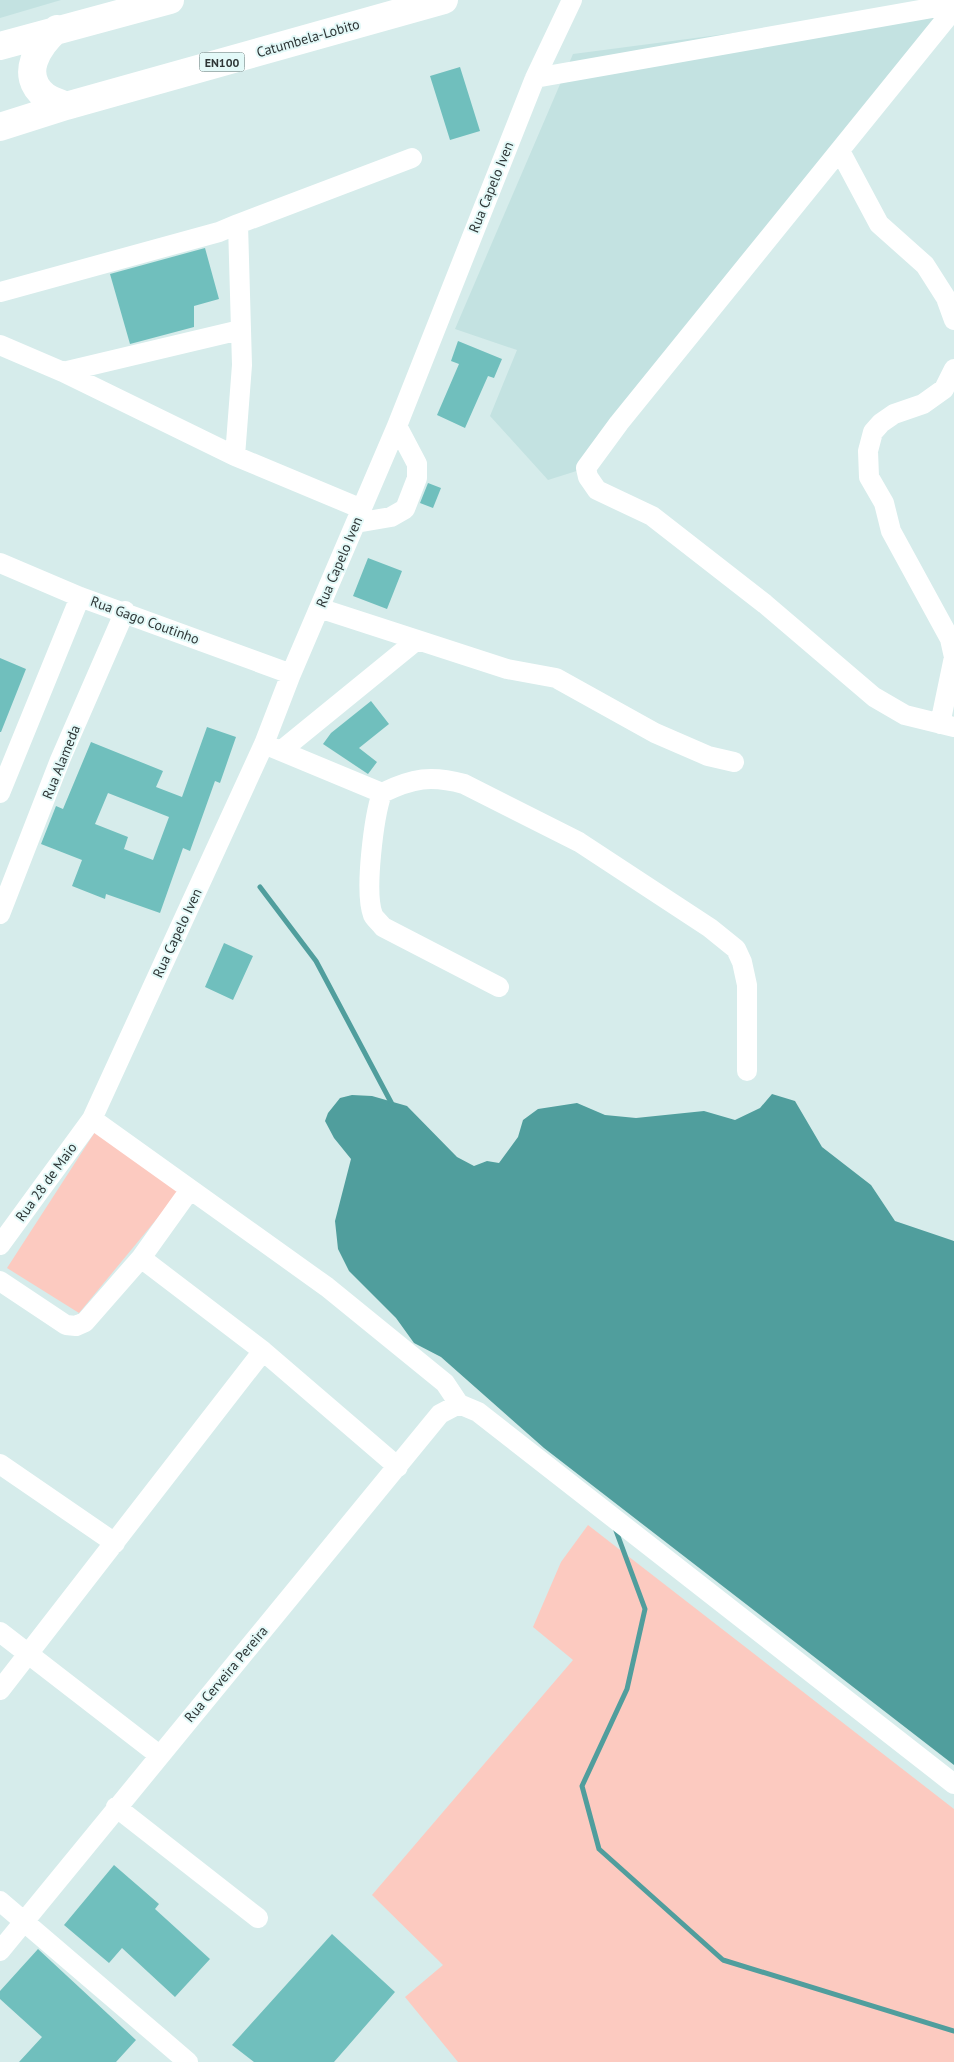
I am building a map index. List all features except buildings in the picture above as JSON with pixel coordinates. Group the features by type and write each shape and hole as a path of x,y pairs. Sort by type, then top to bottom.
{"highway":[{"path":"0,46 57,29 170,0"},
{"name":"Catumbela-Lobito","path":"0,127 66,106 444,0"},
{"path":"57,29 44,40 34,54 33,69 35,85 45,96 66,106"}],"street":[{"name":"Rua Capelo Iven","path":"92,1119 273,747 291,674 397,426 535,78 572,0"},
{"path":"949,0 954,3"},
{"path":"535,78 954,3"},
{"path":"954,9 618,423 586,468 588,476 597,490 652,516 765,604 874,698 906,715 947,726 954,657 950,639 891,531 884,504 869,477 868,451 873,432 881,423 894,414 923,404 944,389 954,369"},
{"path":"840,151 879,224 925,266 946,298 954,320"},
{"path":"0,292 218,232 412,158"},
{"path":"235,456 242,364 238,224"},
{"path":"63,372 240,330"},
{"path":"0,345 63,372 359,516 391,517 404,508 417,478 417,464 397,426"},
{"name":"Rua Gago Coutinho","path":"0,563 80,597 291,674"},
{"path":"0,793 80,597"},
{"path":"319,608 506,670 556,678 655,733 708,756 734,762"},
{"name":"Rua Alameda","path":"0,914 60,760 124,612"},
{"path":"273,747 417,640"},
{"path":"273,747 382,793"},
{"path":"499,987 383,926 373,916 371,852 376,811 382,793 404,782 425,778 444,778 464,784 579,842 710,928 736,949 742,962 747,985 747,1071"},
{"path":"92,1119 189,1191 327,1287 445,1383 459,1404 478,1412 954,1784"},
{"name":"Rua 28 de Maio","path":"0,1245 92,1119"},
{"path":"0,1281 66,1325 76,1326 85,1322 141,1258 189,1191"},
{"path":"141,1258 263,1351 398,1467"},
{"path":"0,1690 30,1654 263,1351"},
{"name":"Rua Cerveira Pereira","path":"0,1951 158,1755 440,1414 459,1404"},
{"path":"0,1464 115,1544"},
{"path":"0,1632 158,1755"},
{"path":"116,1807 258,1918"},
{"path":"0,1901 188,2062"}],"shaded area":[{"path":"0,0 61,0 0,18"},
{"path":"954,4 586,468 548,480 490,416 517,350 455,329 573,54"},
{"path":"95,1132 179,1192 79,1313 7,1268"},
{"path":"588,1525 954,1809 954,2062 458,2062 405,1997 443,1965 372,1895 573,1660 533,1627 561,1562"}],"water":[{"path":"772,1094 795,1101 822,1147 871,1185 895,1221 954,1241 954,1765 544,1448 441,1357 414,1343 396,1318 349,1271 338,1249 335,1221 351,1159 334,1138 325,1121 328,1113 340,1098 352,1095 372,1096 407,1106 457,1157 474,1166 487,1161 499,1163 518,1137 523,1120 538,1109 577,1103 605,1115 636,1118 704,1111 735,1120 760,1108"}],"waterway":[{"path":"260,887 316,961 393,1106"},
{"path":"615,1528 645,1609 627,1689 582,1786 599,1849 723,1960 954,2031"}]}
